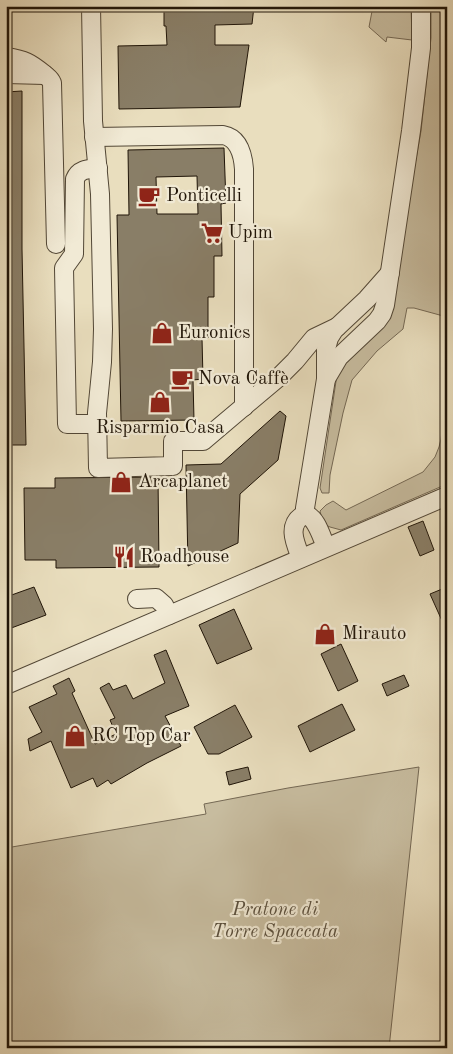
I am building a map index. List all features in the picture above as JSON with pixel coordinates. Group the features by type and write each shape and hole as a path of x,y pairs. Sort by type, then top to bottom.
{"street":[{"path":"91,6 94,137 100,194 103,328 97,424 98,468 173,466 173,441 203,441 280,376 314,338 337,327 343,328 351,339 351,345"},
{"path":"326,379 335,362 382,314 386,299 411,131 421,48 421,6"},
{"path":"6,57 27,62 36,67 51,80 53,85 56,244"},
{"path":"6,74 45,75"},
{"path":"94,137 224,135 233,139 239,148 244,161 244,407"},
{"path":"97,424 67,424 64,268 74,254 74,178 82,170 98,168"},
{"path":"305,514 304,508 326,379 325,354 327,343 331,333 367,299 390,273"},
{"path":"6,685 447,496"},
{"path":"305,514 314,520 326,547"},
{"path":"301,558 293,532 294,524 305,514"},
{"path":"137,599 156,598 164,605 169,615"}],"green space":[{"path":"373,6 411,6 412,40 387,37 386,42 369,27"},
{"path":"431,6 447,6 447,317 414,308 407,308 403,329 377,351 352,380 330,475 329,493 322,493 320,488 338,368 387,321 421,131 431,38"},
{"path":"447,394 447,484 341,530 323,524 320,511 333,501 346,510 423,472 435,457 439,447"},
{"name":"Pratone di Torre Spaccata","path":"419,767 389,1048 6,1048 6,848 206,814 204,804 288,788"}],"building":[{"path":"164,6 254,6 252,24 215,25 215,45 249,45 240,107 119,109 118,46 167,45 166,26 164,26"},
{"path":"22,91 22,249 26,445 6,445 6,92"},
{"path":"224,148 226,203 221,204 222,256 214,256 214,297 208,297 208,338 202,338 203,379 193,380 194,420 121,421 117,215 129,215 128,150","holes":["197,176 198,214 157,214 156,177"]},
{"path":"280,411 286,416 278,460 240,494 238,543 188,566 186,465 221,464"},
{"path":"158,477 159,567 56,568 56,560 25,560 24,488 55,488 55,478"},
{"path":"423,521 434,550 420,556 408,527"},
{"path":"34,587 46,615 6,630 6,597"},
{"path":"447,587 447,632 430,594"},
{"path":"234,609 252,649 217,664 199,625"},
{"path":"341,644 358,681 338,691 321,654"},
{"path":"166,650 189,706 165,716 181,746 111,784 108,780 97,787 93,778 71,788 51,741 30,751 28,739 42,732 29,707 57,694 53,686 69,678 75,691 72,693 95,744 116,734 110,720 115,718 100,688 109,683 113,690 126,685 133,699 165,683 154,655"},
{"path":"404,675 409,686 387,696 382,684"},
{"path":"342,704 355,730 310,752 298,726"},
{"path":"235,705 252,737 219,754 208,754 194,727"},
{"path":"248,767 251,779 229,785 226,772"}],"place":[{"name":"Ponticelli","path":"149,196"},
{"name":"Upim","path":"212,233"},
{"name":"Euronics","path":"162,333"},
{"name":"Nova Caffè","path":"182,379"},
{"name":"Risparmio Casa","path":"160,402"},
{"name":"Arcaplanet","path":"121,482"},
{"name":"Roadhouse","path":"124,557"},
{"name":"Mirauto","path":"325,634"},
{"name":"RC Top Car","path":"75,736"}]}
